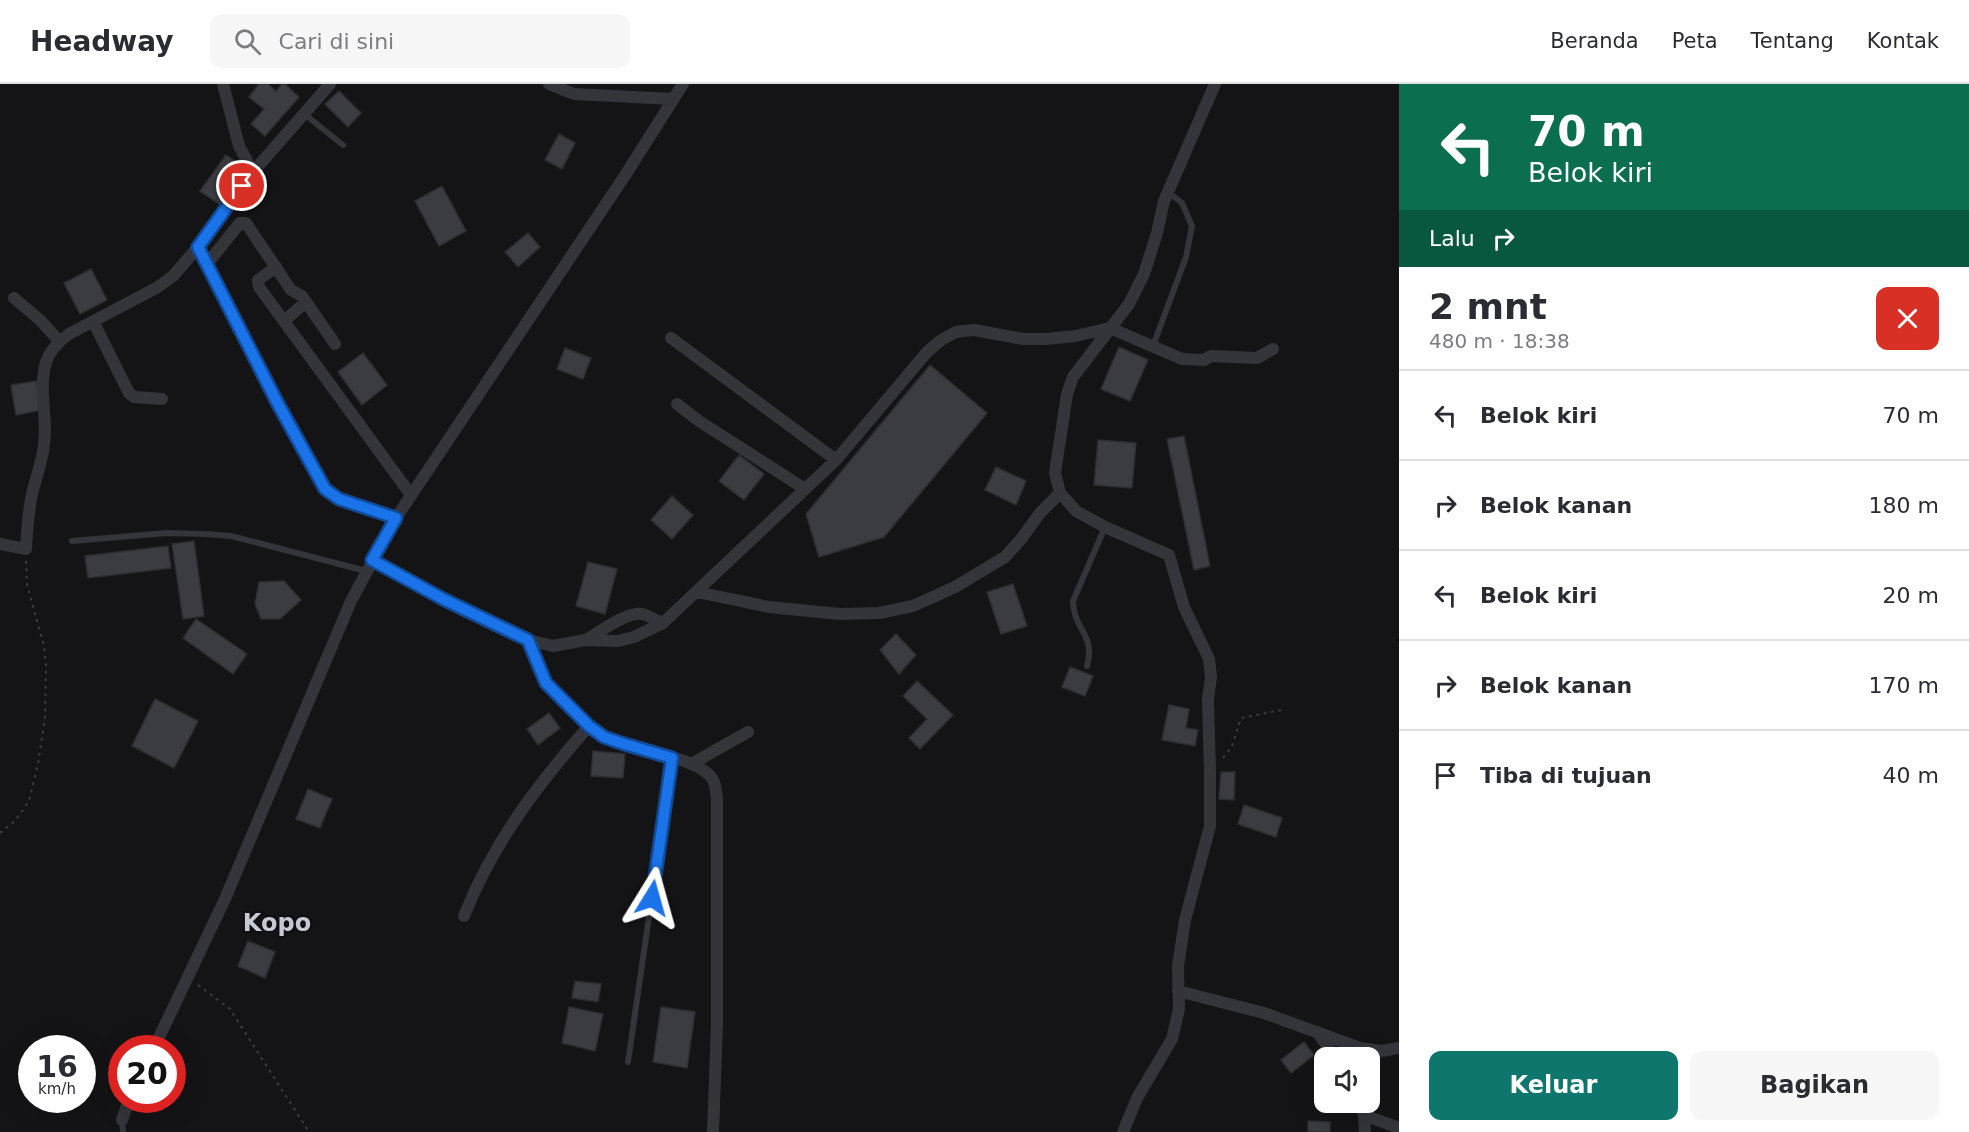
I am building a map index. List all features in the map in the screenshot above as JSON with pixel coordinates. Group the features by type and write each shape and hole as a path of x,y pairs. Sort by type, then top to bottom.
{"street":[{"path":"223,84 239,146 253,172"},
{"path":"0,544 26,549 28,515 44,444 44,376 50,353 59,341 167,281 198,247 253,172 330,84"},
{"path":"549,84 574,94 673,99"},
{"path":"160,1035 225,899 351,601 369,565 411,495 618,187 683,84"},
{"path":"1123,1132 1137,1098 1172,1039 1179,1010 1178,966 1185,920 1208,837 1210,773 1208,699 1211,664 1184,607 1168,555 1105,527 1076,511 1060,493 1055,473 1067,394 1073,377 1129,304 1144,274 1168,192 1215,84"},
{"path":"207,264 240,223 244,222 291,290 302,296 335,344"},
{"path":"198,247 278,404 325,489 339,499 396,518"},
{"path":"276,267 257,282 411,495"},
{"path":"14,298 40,320 59,341"},
{"path":"284,321 306,302"},
{"path":"93,321 129,393 134,397 162,399"},
{"path":"369,565 528,640 553,646 585,640 625,640 663,623 697,592 836,460 927,352 941,340 956,332 975,330 1023,339 1046,339 1075,336 1110,328 1182,359 1204,360 1211,356 1257,358 1273,349"},
{"path":"672,338 836,460"},
{"path":"677,404 699,421 805,489"},
{"path":"697,592 769,607 840,614 879,613 913,606 956,587 1005,557 1040,513 1060,493"},
{"path":"585,640 617,621 636,614 646,615 663,623"},
{"path":"528,640 546,683 589,726 604,737 693,763 712,778 717,798 717,1024 713,1132"},
{"path":"464,916 488,862 513,821 549,771 589,726"},
{"path":"693,763 748,732"},
{"path":"1178,991 1242,1006 1360,1048 1381,1052 1399,1048"},
{"path":"1316,1031 1328,1047"},
{"path":"1365,1132 1364,1115 1399,1128"}],"lane":[{"path":"303,113 343,144"},
{"path":"1153,346 1186,258 1192,226 1182,203 1168,192"},
{"path":"1087,666 1090,656 1089,644 1077,620 1072,601 1105,527"},
{"path":"72,541 155,534 231,536 369,565"},
{"path":"628,1062 672,758"}],"path":[{"path":"0,833 23,812 29,801 38,764 45,718 47,682 45,656 30,599 26,568"},
{"path":"1210,773 1219,760 1227,755 1241,718 1282,710"},
{"path":"189,978 230,1009 309,1132"}],"building":[{"path":"259,84 268,84 276,91 282,84 285,84 299,97 265,136 251,124 264,109 249,97"},
{"path":"339,91 361,113 348,127 325,104"},
{"path":"559,134 575,143 562,169 545,160"},
{"path":"226,155 248,170 222,206 200,191"},
{"path":"442,186 466,231 439,246 415,201"},
{"path":"528,233 540,247 518,267 505,252"},
{"path":"91,269 107,300 80,314 64,283"},
{"path":"1119,347 1148,360 1130,401 1101,389"},
{"path":"565,348 591,358 583,379 557,369"},
{"path":"363,353 387,385 362,405 338,372"},
{"path":"930,365 987,413 884,537 819,557 806,514"},
{"path":"36,381 41,410 16,415 11,385"},
{"path":"1184,436 1210,566 1194,570 1167,439"},
{"path":"1098,440 1136,443 1132,488 1094,485"},
{"path":"739,455 764,474 744,500 719,481"},
{"path":"996,467 1026,481 1016,505 985,490"},
{"path":"672,496 693,515 672,539 651,520"},
{"path":"194,541 204,616 183,619 172,544"},
{"path":"168,546 171,568 88,578 85,556"},
{"path":"588,562 617,569 605,614 576,606"},
{"path":"284,581 301,600 280,619 261,619 255,604 259,582"},
{"path":"1013,584 1027,626 1001,634 987,592"},
{"path":"196,619 247,654 233,674 183,638"},
{"path":"896,634 916,655 899,674 880,650"},
{"path":"1070,667 1093,676 1085,696 1062,687"},
{"path":"917,681 953,715 920,749 909,738 927,719 903,696"},
{"path":"155,699 198,721 174,768 132,746"},
{"path":"1169,705 1189,709 1186,728 1198,730 1195,746 1162,740"},
{"path":"549,713 560,728 538,745 527,729"},
{"path":"593,751 625,754 623,778 591,776"},
{"path":"1221,772 1235,772 1234,800 1219,799"},
{"path":"308,789 332,799 320,828 296,819"},
{"path":"1244,805 1282,818 1276,837 1238,824"},
{"path":"248,941 275,952 265,978 238,966"},
{"path":"575,981 601,984 598,1002 572,998"},
{"path":"569,1007 603,1014 595,1051 562,1043"},
{"path":"661,1007 695,1012 687,1068 653,1062"},
{"path":"1304,1042 1314,1055 1291,1073 1281,1060"},
{"path":"1308,1121 1330,1122 1330,1132 1308,1132"}],"district":[{"name":"Kopo","path":"277,923"}],"route":[{"path":"242,186 198,247 278,404 325,489 339,499 396,518 372,560 443,599 528,640 541,676 546,683 589,726 604,737 672,758 652,898"}]}
